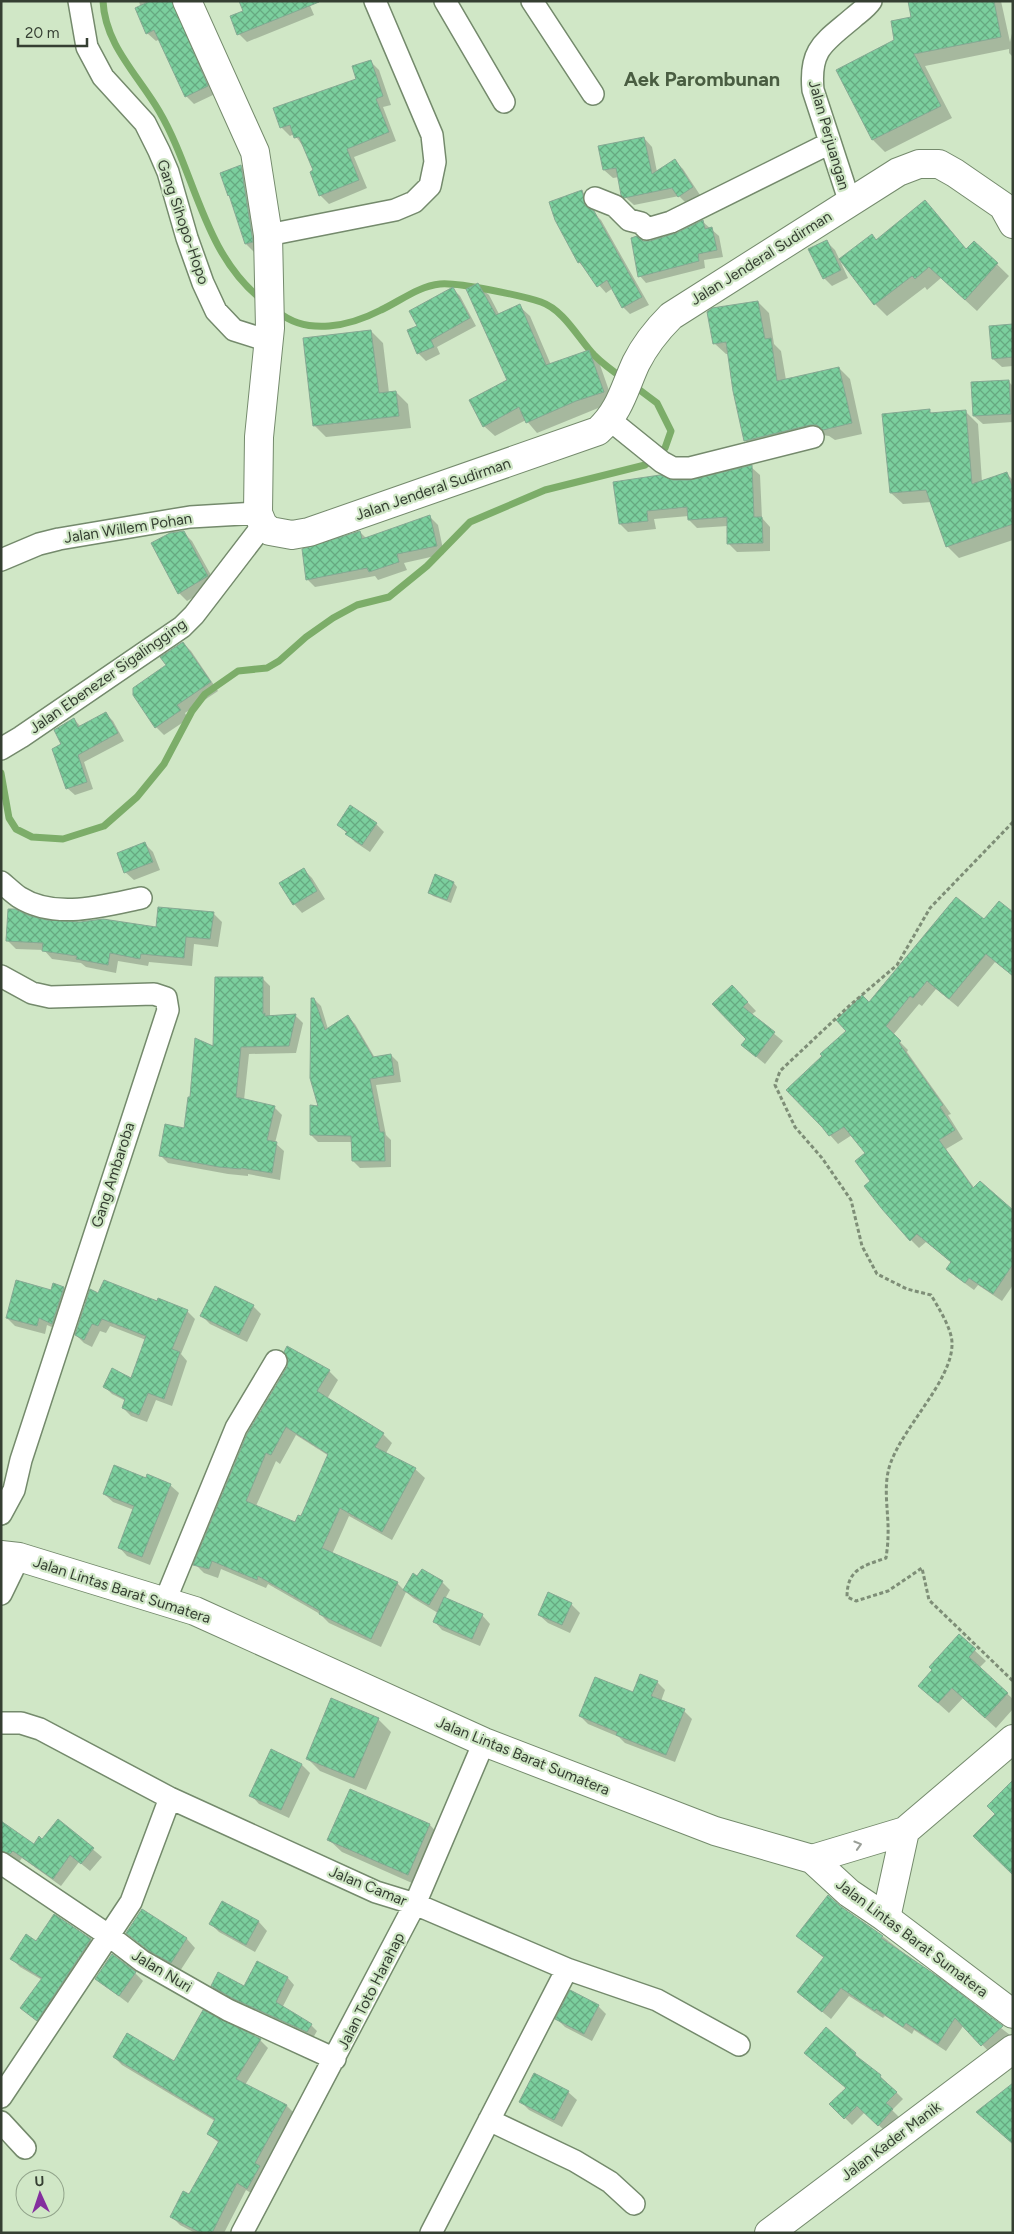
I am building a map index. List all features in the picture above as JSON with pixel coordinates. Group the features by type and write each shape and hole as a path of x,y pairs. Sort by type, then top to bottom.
{"main road":[{"path":"187,1 255,152 269,245 270,334 259,437 261,519"},
{"name":"Jalan Jenderal Sudirman","path":"261,519 270,531 281,534 309,532 583,438 598,431 614,413 636,363 656,331 671,316 898,172 919,164 939,164 1003,206 1013,224"},
{"name":"Jalan Lintas Barat Sumatera","path":"10,1556 195,1611 484,1742 715,1831 812,1859 849,1894 886,1918 1013,2014"},
{"path":"812,1859 905,1831 1013,1739"},
{"path":"886,1918 905,1831"},
{"name":"Jalan Kader Manik","path":"769,2233 1013,2048"}],"street":[{"name":"Gang Sihopo-Hopo","path":"79,1 88,47 103,76 145,123 159,151 168,172 187,238 216,311 234,330 270,334"},
{"path":"269,245 395,210 414,202 430,186 435,162 432,134 375,1"},
{"path":"445,1 504,102"},
{"path":"532,1 594,94"},
{"name":"Jalan Perjuangan","path":"850,203 813,90 812,74 814,58 823,44 871,1"},
{"path":"595,198 615,206 629,220 641,223 647,228 671,222 830,143"},
{"path":"614,413 639,444 662,462 674,468 690,468 813,437"},
{"name":"Jalan Willem Pohan","path":"1,560 39,544 59,539 190,516 261,519"},
{"name":"Jalan Ebenezer Sigalingging","path":"5,747 182,627 194,616 261,519"},
{"path":"1,882 20,898 46,907 72,911 141,898"},
{"name":"Gang Ambaroba","path":"1,976 32,993 50,997 154,994 166,998 168,1003 168,1010 21,1460 14,1490 1,1514"},
{"path":"166,1601 236,1428 276,1361"},
{"path":"1,1594 10,1556"},
{"name":"Jalan Camar","path":"1,1723 21,1723 40,1729 170,1798 376,1892 415,1904 568,1969 657,2000 739,2045"},
{"name":"Jalan Toto Harahap","path":"242,2233 335,2060 415,1904 484,1742"},
{"path":"1,2097 131,1902 170,1798"},
{"name":"Jalan Nuri","path":"1,1863 108,1935 142,1961 228,2010 335,2060"},
{"path":"431,2233 568,1969"},
{"path":"489,2120 575,2161 610,2182 634,2204"},
{"path":"1,2122 25,2148"}],"path":[{"path":"1013,822 930,908 897,965 849,1006 780,1071 775,1085 795,1127 822,1158 851,1200 862,1246 877,1274 907,1289 930,1295 943,1314 952,1343 947,1368 920,1414 896,1448 888,1470 886,1558 860,1567 847,1583 846,1596 856,1601 888,1591 922,1568 928,1600 1013,1681"}],"building":[{"path":"150,1 172,1 208,86 185,97 154,30 146,34 135,8"},
{"path":"239,1 319,2 237,35 230,16 243,11"},
{"path":"908,1 994,1 1001,37 914,54 941,106 872,140 836,70 894,40 891,21 911,17"},
{"path":"371,60 383,96 376,99 389,132 347,149 359,180 319,196 310,172 313,170 299,137 294,138 290,125 280,128 273,108 356,79 352,66"},
{"path":"644,137 652,174 675,159 693,187 678,197 672,188 624,198 621,195 616,168 603,170 598,146"},
{"path":"241,165 253,242 245,244 220,173"},
{"path":"582,190 585,205 594,211 642,297 622,308 607,280 597,287 580,262 578,263 555,220 549,202"},
{"path":"925,200 966,249 974,241 998,263 965,300 929,267 915,279 912,276 874,305 839,259 872,234 876,240"},
{"path":"703,220 705,229 712,227 717,250 698,254 699,261 638,277 631,238 637,236 643,241 650,241 676,233"},
{"path":"827,240 841,270 823,279 808,249"},
{"path":"478,283 496,315 520,304 546,365 589,350 604,392 576,401 526,423 519,407 483,427 469,400 507,380 466,289"},
{"path":"453,287 470,318 431,340 434,347 417,354 407,330 417,326 409,311"},
{"path":"758,301 765,339 771,338 777,381 839,367 852,423 823,430 817,425 810,425 744,441 733,391 726,342 713,344 707,312 712,308"},
{"path":"1013,324 1013,357 992,359 989,326"},
{"path":"371,330 379,393 396,391 399,416 313,426 303,338"},
{"path":"1009,380 1011,414 973,416 971,382"},
{"path":"930,409 930,413 966,410 972,484 1007,472 1013,489 1013,524 946,547 926,490 890,493 882,414"},
{"path":"752,465 754,517 762,517 763,543 727,544 727,517 688,520 687,507 647,511 648,521 619,524 613,482 660,475 673,480 690,480"},
{"path":"430,515 437,546 397,554 399,562 369,572 367,568 306,580 302,549 360,531 362,539"},
{"path":"184,531 208,576 178,594 151,543 170,533"},
{"path":"183,642 211,682 177,705 181,710 155,728 133,695 133,688 166,665 160,657"},
{"path":"106,712 118,733 78,755 87,782 66,789 52,749 61,744 54,730 74,718 78,727"},
{"path":"350,805 377,823 362,845 345,834 347,832 337,825"},
{"path":"145,842 153,862 124,873 117,853"},
{"path":"304,868 317,891 293,905 279,883"},
{"path":"435,874 454,882 447,900 428,893"},
{"path":"956,897 984,919 999,901 1013,912 1013,976 986,954 949,999 927,981 913,998 910,996 886,1026 901,1041 899,1043 943,1105 940,1107 955,1130 939,1140 973,1188 980,1181 1013,1210 1013,1264 993,1294 969,1278 965,1283 946,1269 951,1262 917,1234 910,1241 864,1186 870,1181 855,1161 865,1153 844,1127 829,1136 786,1090 822,1056 820,1054 846,1031 836,1020 862,995 869,1002"},
{"path":"158,907 214,912 210,939 186,937 184,958 141,954 140,959 110,953 108,965 76,959 77,956 42,951 43,943 6,941 8,909 15,909 30,916 47,920 80,922 103,919 156,927"},
{"path":"215,977 263,977 263,1014 265,1013 265,1016 296,1014 289,1046 241,1047 236,1097 275,1106 267,1140 277,1142 272,1173 219,1167 159,1156 165,1124 184,1128 188,1097 190,1097 195,1038 213,1046"},
{"path":"732,985 748,1002 743,1007 775,1032 756,1057 741,1045 746,1039 712,1004"},
{"path":"311,998 314,998 325,1030 348,1015 373,1057 391,1054 394,1075 370,1079 380,1132 384,1132 385,1161 352,1161 351,1136 310,1135 310,1105 318,1106 310,1078"},
{"path":"16,1280 51,1290 53,1283 64,1287 52,1324 39,1318 37,1326 6,1318"},
{"path":"104,1280 157,1301 158,1298 188,1310 172,1349 180,1352 164,1399 148,1393 139,1415 122,1408 125,1399 103,1387 112,1368 131,1378 146,1336 102,1319 98,1326 92,1324 84,1340 75,1335 90,1289 98,1293"},
{"path":"215,1286 254,1305 239,1335 200,1316"},
{"path":"287,1346 330,1370 317,1391 384,1433 375,1447 416,1468 382,1532 340,1508 322,1548 398,1582 371,1639 319,1614 320,1611 258,1576 257,1580 212,1561 209,1569 193,1565 247,1434 287,1367 288,1361 284,1352","holes":["286,1427 328,1454 301,1516 298,1515 295,1522 246,1501 266,1453 271,1455"]},
{"path":"114,1465 146,1478 147,1474 171,1484 142,1557 118,1548 134,1506 103,1494"},
{"path":"422,1569 443,1581 429,1605 403,1590 413,1573 417,1576"},
{"path":"548,1592 572,1603 562,1625 538,1615"},
{"path":"444,1597 483,1614 472,1639 433,1622"},
{"path":"959,1634 976,1649 969,1657 1008,1693 985,1718 952,1688 938,1703 918,1686 932,1670 929,1667"},
{"path":"640,1674 658,1681 651,1696 685,1709 666,1755 616,1735 617,1732 579,1716 595,1677 633,1692"},
{"path":"331,1698 379,1718 354,1778 306,1759"},
{"path":"271,1749 302,1764 281,1810 249,1796"},
{"path":"1013,1780 1013,1875 973,1836 995,1814 987,1806"},
{"path":"350,1789 430,1824 408,1875 327,1840"},
{"path":"58,1819 94,1848 81,1864 70,1855 53,1879 13,1851 10,1854 1,1851 1,1821 34,1844 39,1836 42,1839"},
{"path":"828,1895 840,1906 883,1936 881,1938 940,1978 1003,2026 981,2046 955,2018 938,2044 906,2023 903,2027 876,2009 875,2011 841,1988 822,2012 797,1992 824,1957 796,1936"},
{"path":"222,1901 259,1921 246,1945 209,1924"},
{"path":"142,1909 187,1938 171,1963 149,1951 126,1933"},
{"path":"54,1914 91,1939 37,2021 20,2008 42,1978 10,1959 26,1934 36,1941"},
{"path":"112,1954 136,1972 119,1996 95,1979"},
{"path":"257,1961 288,1977 276,2002 312,2024 307,2032 234,1999 211,1986 218,1972 244,1986"},
{"path":"570,1990 599,2005 584,2034 555,2019"},
{"path":"203,2010 261,2039 236,2079 287,2105 255,2163 260,2166 247,2189 237,2183 212,2233 201,2233 170,2217 183,2191 189,2194 219,2141 207,2134 215,2119 113,2057 127,2033 174,2061"},
{"path":"826,2027 856,2053 855,2055 881,2075 880,2077 897,2092 886,2103 893,2109 878,2126 857,2106 844,2119 829,2104 846,2088 804,2053"},
{"path":"534,2073 569,2091 554,2120 519,2102"},
{"path":"1013,2083 1013,2144 976,2112"}],"waterway":[{"path":"103,1 105,17 116,46 159,111 182,160 213,235 226,259 241,280 261,299"},
{"path":"278,312 302,324 329,326 369,316 432,285 461,285 490,290 532,299 557,311 594,355 624,379"},
{"path":"1,773 9,818 16,829 32,837 63,839 104,826 137,797 164,764 192,711 205,694 238,671 267,668 279,661 306,637 333,618 357,605 389,597 427,566 470,522 545,490 645,465 665,448 671,431 657,403 633,385"}],"district":[{"name":"Aek Parombunan","path":"702,79"}]}
